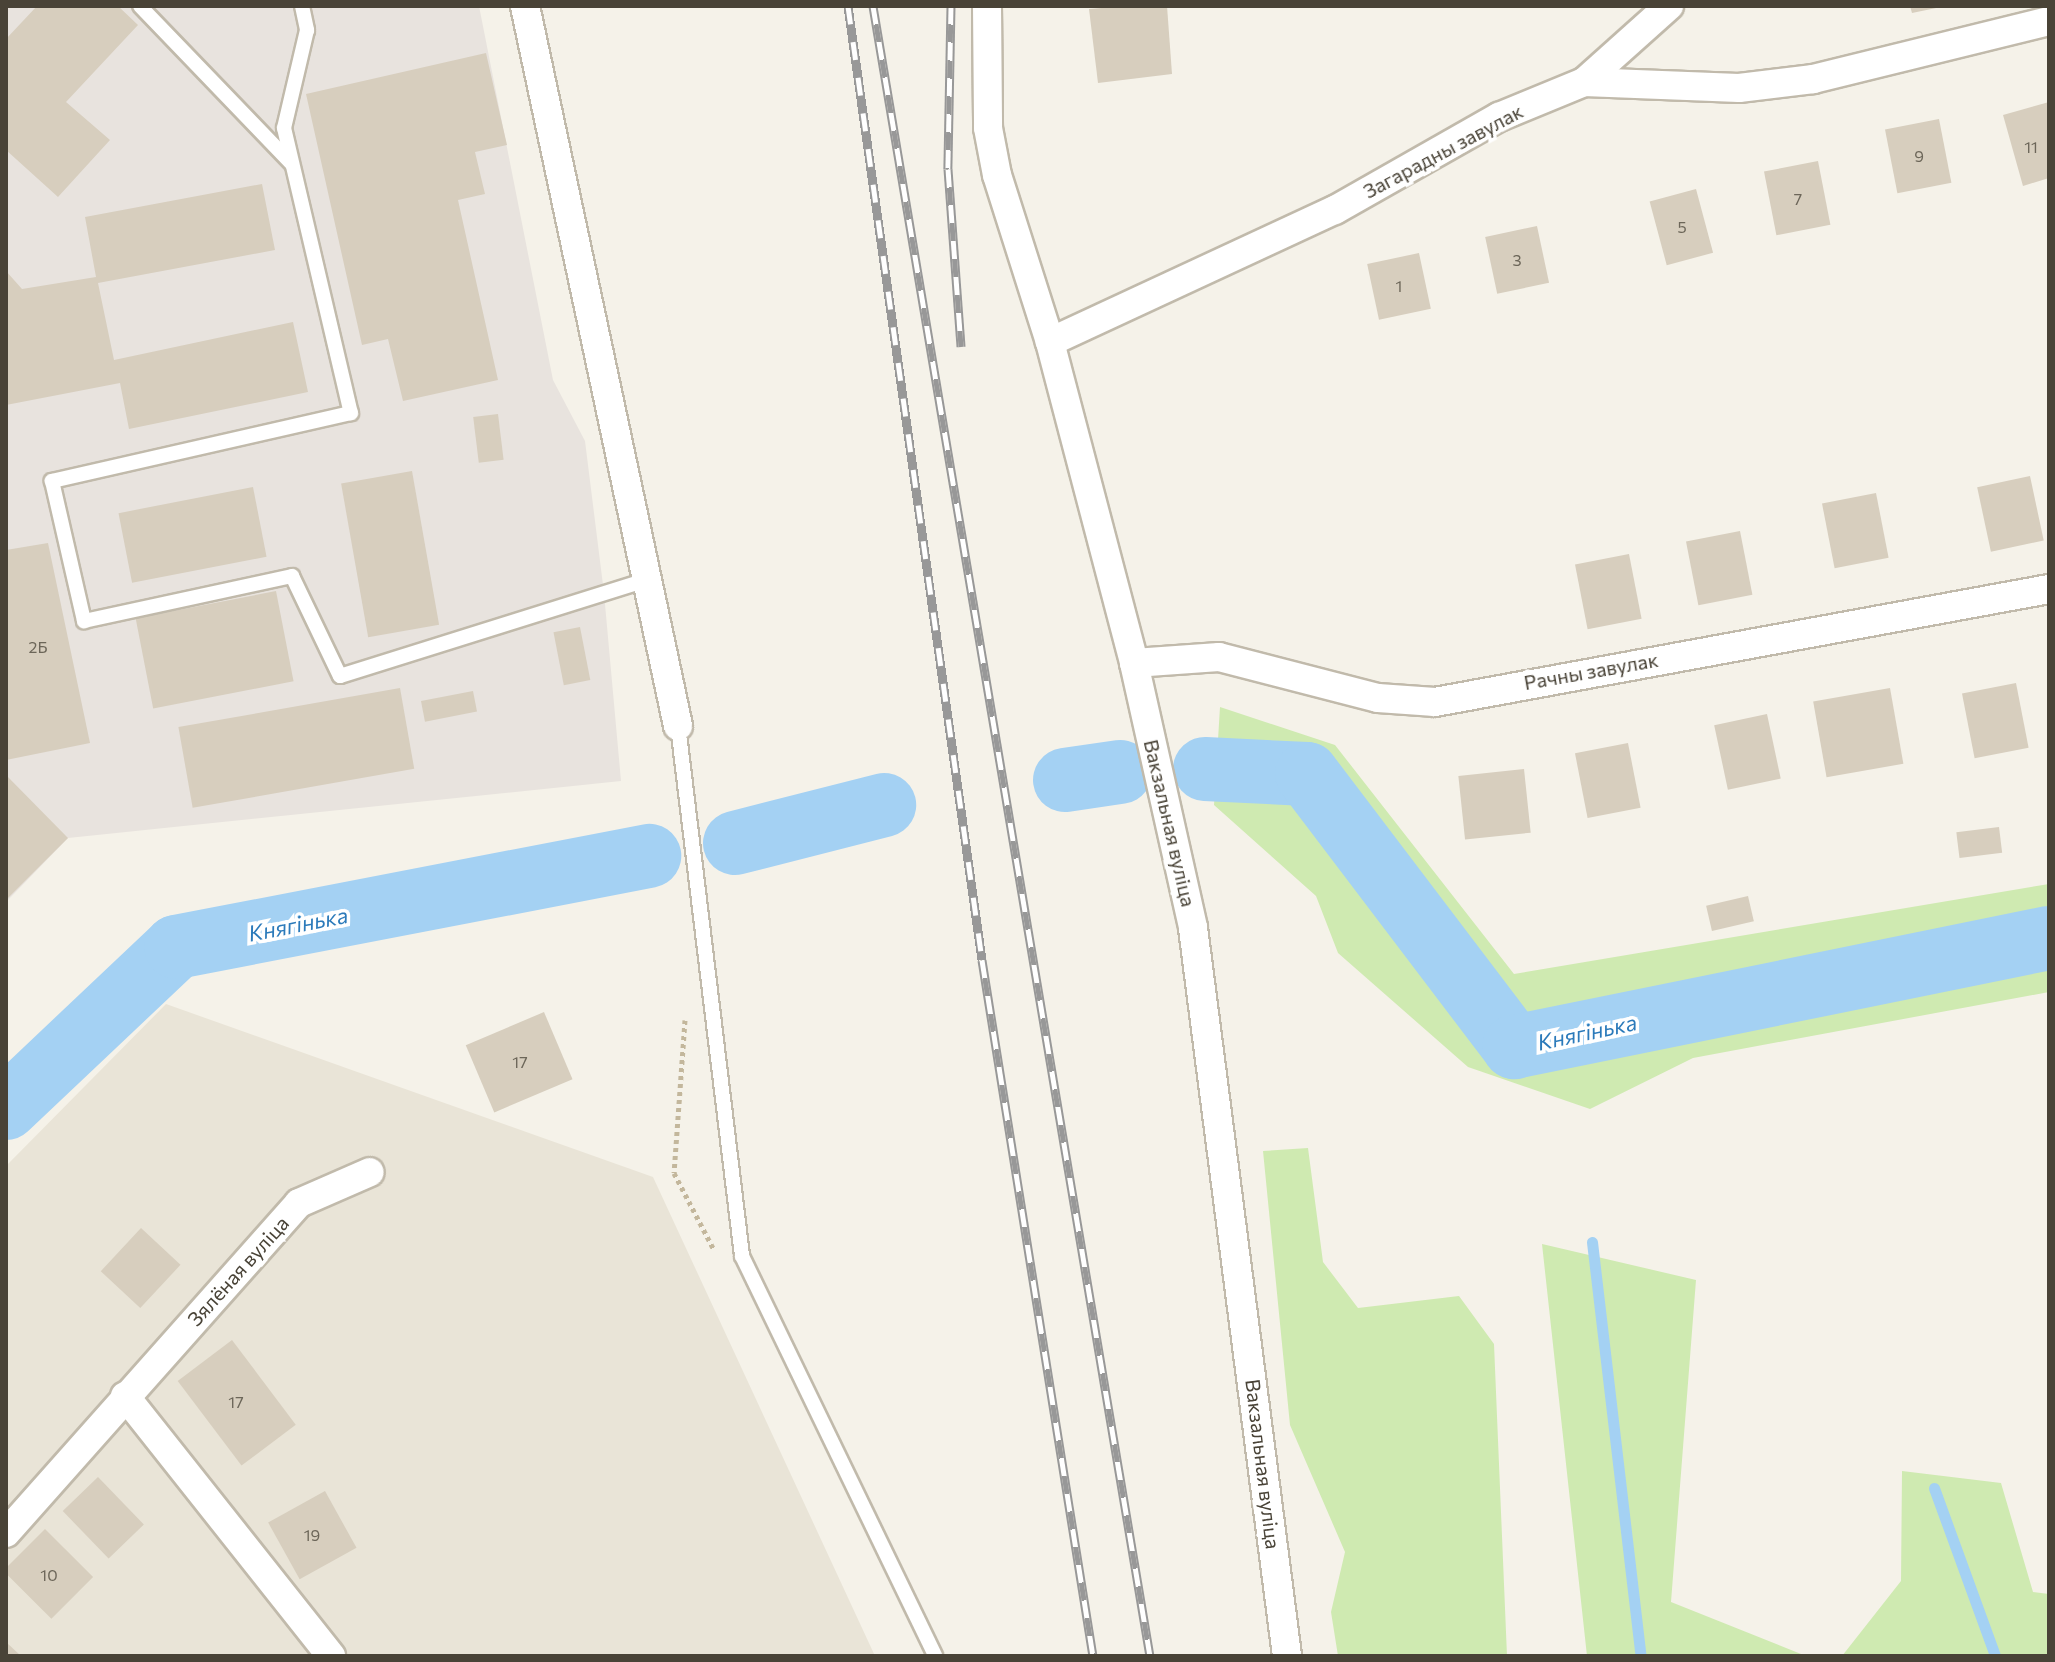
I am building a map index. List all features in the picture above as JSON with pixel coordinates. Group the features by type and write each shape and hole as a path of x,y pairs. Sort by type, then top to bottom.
{"street":[{"path":"525,6 678,726"},
{"name":"Вакзальная вуліца","path":"987,6 991,144 1020,255 1050,342 1134,663 1193,928 1287,1656"},
{"path":"1584,82 1669,6"},
{"name":"Загарадны завулак","path":"1050,342 1335,210 1499,117 1584,82 1665,88 1754,87 1813,79 2049,21"},
{"name":"Рачны завулак","path":"1134,663 1219,657 1378,698 1435,702 2049,589"},
{"name":"Зялёная вуліца","path":"6,1533 299,1203 370,1172"},
{"path":"125,1396 331,1656"}],"lane":[{"path":"140,6 293,165"},
{"path":"302,6 307,30 284,128 351,413 52,481 84,621 292,576 340,676 646,580"},
{"path":"678,726 742,1256 935,1656"}],"shaded area":[{"path":"6,6 479,6 553,380 585,441 604,593 621,781 68,838 6,902"},
{"path":"166,1004 653,1177 875,1656 6,1656 6,1166"}],"green space":[{"path":"1220,707 1335,745 1514,974 2049,884 2049,992 1693,1058 1590,1109 1468,1067 1338,953 1316,896 1214,805"},
{"path":"1308,1148 1323,1262 1358,1308 1459,1296 1494,1344 1507,1656 1338,1656 1331,1612 1345,1552 1290,1425 1263,1151"},
{"path":"1542,1244 1696,1280 1671,1602 1806,1656 1587,1656"},
{"path":"1902,1471 2001,1483 2033,1592 2049,1594 2049,1656 1842,1656 1901,1581"}],"building":[{"path":"37,6 118,6 138,25 66,102 110,140 58,197 6,150 6,39"},
{"path":"1167,6 1172,74 1098,83 1089,9"},
{"path":"1910,6 1941,6 1941,7 1912,13"},
{"path":"486,53 507,145 475,152 485,194 458,200 498,380 403,401 388,339 362,345 306,94"},
{"path":"2049,102 2049,178 2023,186 2003,115"},
{"path":"1939,119 1951,183 1897,193 1885,129"},
{"path":"1818,161 1830,225 1776,235 1764,171"},
{"path":"262,184 275,250 98,283 114,360 293,322 308,392 129,429 120,383 6,405 6,271 22,289 96,277 85,217"},
{"path":"1696,189 1713,253 1667,265 1650,201"},
{"path":"1537,226 1549,283 1497,294 1485,237"},
{"path":"1419,253 1431,309 1379,320 1367,264"},
{"path":"498,414 504,460 479,463 473,417"},
{"path":"412,471 439,625 368,637 341,484"},
{"path":"2030,476 2044,541 1991,552 1977,487"},
{"path":"253,487 267,557 132,583 119,513"},
{"path":"1876,493 1889,558 1835,568 1822,503"},
{"path":"1740,531 1752,595 1698,605 1686,541"},
{"path":"48,543 90,743 6,760 6,550"},
{"path":"1629,554 1642,619 1588,629 1575,564"},
{"path":"276,591 294,681 153,709 136,618"},
{"path":"580,627 590,680 564,685 553,632"},
{"path":"2016,683 2029,748 1975,758 1962,693"},
{"path":"400,688 414,769 193,808 178,727"},
{"path":"1890,688 1903,764 1827,777 1813,702"},
{"path":"473,691 477,712 425,722 421,701"},
{"path":"1767,714 1781,779 1728,790 1714,725"},
{"path":"1628,743 1641,808 1588,818 1575,753"},
{"path":"1524,769 1531,833 1465,840 1458,776"},
{"path":"6,775 68,838 6,900"},
{"path":"1999,827 2002,853 1959,858 1956,832"},
{"path":"1748,896 1754,921 1712,931 1706,906"},
{"path":"544,1012 573,1079 494,1112 466,1045"},
{"path":"141,1228 180,1265 140,1308 101,1271"},
{"path":"232,1340 296,1425 241,1466 178,1381"},
{"path":"98,1477 144,1524 109,1559 63,1511"},
{"path":"325,1491 357,1548 300,1579 268,1523"},
{"path":"45,1529 93,1577 51,1619 6,1573 6,1568"},
{"path":"6,1642 21,1656 6,1656"}],"waterway":[{"name":"Княгінька","path":"1205,769 1307,774 1514,1047 2049,938"},
{"name":"Княгінька","path":"1065,780 1120,772"},
{"name":"Княгінька","path":"735,843 884,805"},
{"name":"Княгінька","path":"6,1108 176,947 649,856"},
{"path":"1592,1242 1641,1656"},
{"path":"1934,1488 1995,1656"}],"railway":[{"path":"848,6 982,960 1093,1656"},
{"path":"873,6 1150,1656"},
{"path":"951,6 948,169 961,347"}]}
